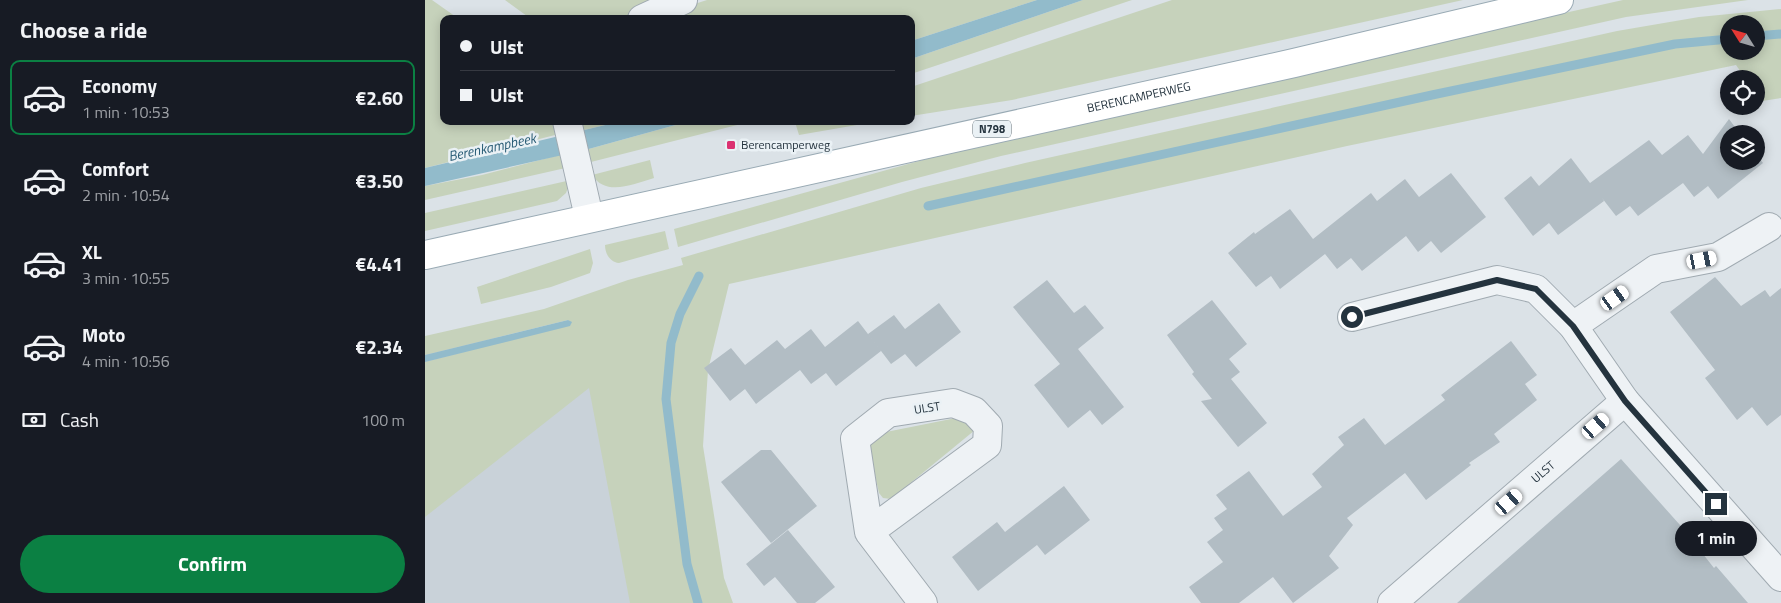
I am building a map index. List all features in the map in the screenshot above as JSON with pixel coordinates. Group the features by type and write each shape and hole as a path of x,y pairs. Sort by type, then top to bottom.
{"main road":[{"name":"BERENCAMPERWEG","path":"425,255 589,217 1294,63 1559,0"}],"street":[{"path":"651,15 683,0"},
{"path":"568,125 589,217"},
{"path":"1573,326 1656,269 1718,258 1769,227"},
{"path":"1352,317 1497,280 1536,289 1573,326 1625,401 1781,577"},
{"name":"ULST","path":"1392,603 1625,401"},
{"name":"ULST","path":"869,532 987,444 988,426 974,411 953,404 888,414 855,440 869,532 923,603"}],"shaded area":[{"path":"659,318 720,603 425,603 425,346"}],"green space":[{"path":"425,0 432,0 453,15 440,15 440,125 556,125 559,134 425,168"},
{"path":"505,0 665,0 634,15 526,15"},
{"path":"707,0 1037,0 915,40 915,15 668,15 679,9"},
{"path":"1083,0 1132,0 915,73 915,58"},
{"path":"1172,0 1463,0 1012,100 915,115 915,86"},
{"path":"1623,0 1748,0 1626,17 1001,156 902,182 678,247 674,229 995,140"},
{"path":"1781,9 1781,98 1765,101 1765,70 1740,70 1736,65 1347,146 729,284 708,370 703,446 724,578 733,603 630,603 589,388 425,517 425,362 571,324 568,320 425,355 425,336 544,309 628,280 683,265 681,258 921,188 1025,163 1617,31 1699,17"},
{"path":"578,125 605,125 580,131"},
{"path":"676,125 737,125 587,163 585,150"},
{"path":"796,125 857,125 799,135"},
{"path":"567,153 570,167 425,200 425,186 482,175"},
{"path":"650,160 654,178 629,185 620,187 605,186 592,175"},
{"path":"571,180 566,193 557,201 425,231 425,213"},
{"path":"665,231 669,249 619,263 611,259 606,251 605,245"},
{"path":"590,249 593,263 590,273 551,287 481,304 477,287"},
{"path":"966,416 975,430 891,499 883,498 879,493 869,448 875,437 881,433"}],"water":[{"path":"1037,0 1083,0 915,58 915,40"},
{"path":"605,125 676,125 585,150 425,186 425,168"},
{"path":"568,320 572,322 570,326 425,362 425,355"}],"building":[{"path":"1729,119 1733,125 1725,125"},
{"path":"1720,131 1720,170 1754,170 1718,199 1708,186 1694,197 1683,183 1638,216 1630,206 1616,216 1602,198 1604,201 1558,235 1549,223 1533,236 1504,198 1531,176 1539,186 1571,158 1590,183 1649,140 1662,155 1688,135 1703,154"},
{"path":"1451,173 1486,217 1441,253 1431,241 1418,252 1406,236 1362,271 1351,258 1337,269 1325,254 1280,289 1271,276 1256,287 1228,253 1254,232 1255,234 1290,209 1313,239 1371,193 1377,201 1405,179 1419,197"},
{"path":"1715,277 1741,306 1765,290 1770,297 1781,288 1781,415 1767,426 1752,407 1737,420 1705,378 1715,370 1670,312"},
{"path":"1047,280 1074,313 1085,305 1104,328 1078,349 1124,407 1102,425 1090,410 1068,428 1034,385 1060,364 1013,307"},
{"path":"1212,300 1247,344 1229,359 1240,372 1231,379 1267,423 1238,447 1201,401 1212,399 1192,374 1194,372 1167,335"},
{"path":"939,303 961,332 916,367 905,354 891,364 868,334 894,315 905,329"},
{"path":"858,321 881,351 836,386 826,373 811,384 800,370 756,404 745,389 730,401 704,368 731,348 745,365 777,340 785,349 811,329 825,347"},
{"path":"1511,341 1537,375 1525,384 1537,400 1494,434 1500,442 1469,463 1471,465 1426,500 1405,473 1347,518 1353,525 1329,556 1339,568 1293,603 1273,577 1239,603 1201,603 1189,587 1223,562 1207,542 1223,530 1214,518 1227,509 1216,495 1249,471 1283,516 1322,487 1312,474 1344,445 1338,437 1364,418 1385,445 1445,400 1441,395"},
{"path":"761,450 771,450 817,506 771,543 721,482"},
{"path":"1621,459 1680,525 1714,568 1716,566 1748,603 1457,603"},
{"path":"1064,486 1090,520 1045,555 1037,545 978,591 952,557 997,522 1005,532"},
{"path":"788,530 835,587 815,603 797,603 775,577 764,586 746,564"}],"waterway":[{"path":"1765,35 1781,34"},
{"path":"928,206 1432,95 1675,44 1720,40"},
{"path":"698,603 687,564 666,399 671,343 680,314 699,276"}],"place":[{"name":"Berencamperweg","path":"731,145"}],"route":[{"path":"1352,317 1497,280 1536,289 1573,326 1625,401 1716,504"}],"water label":[{"name":"Berenkampbeek","path":"492,147"}]}
